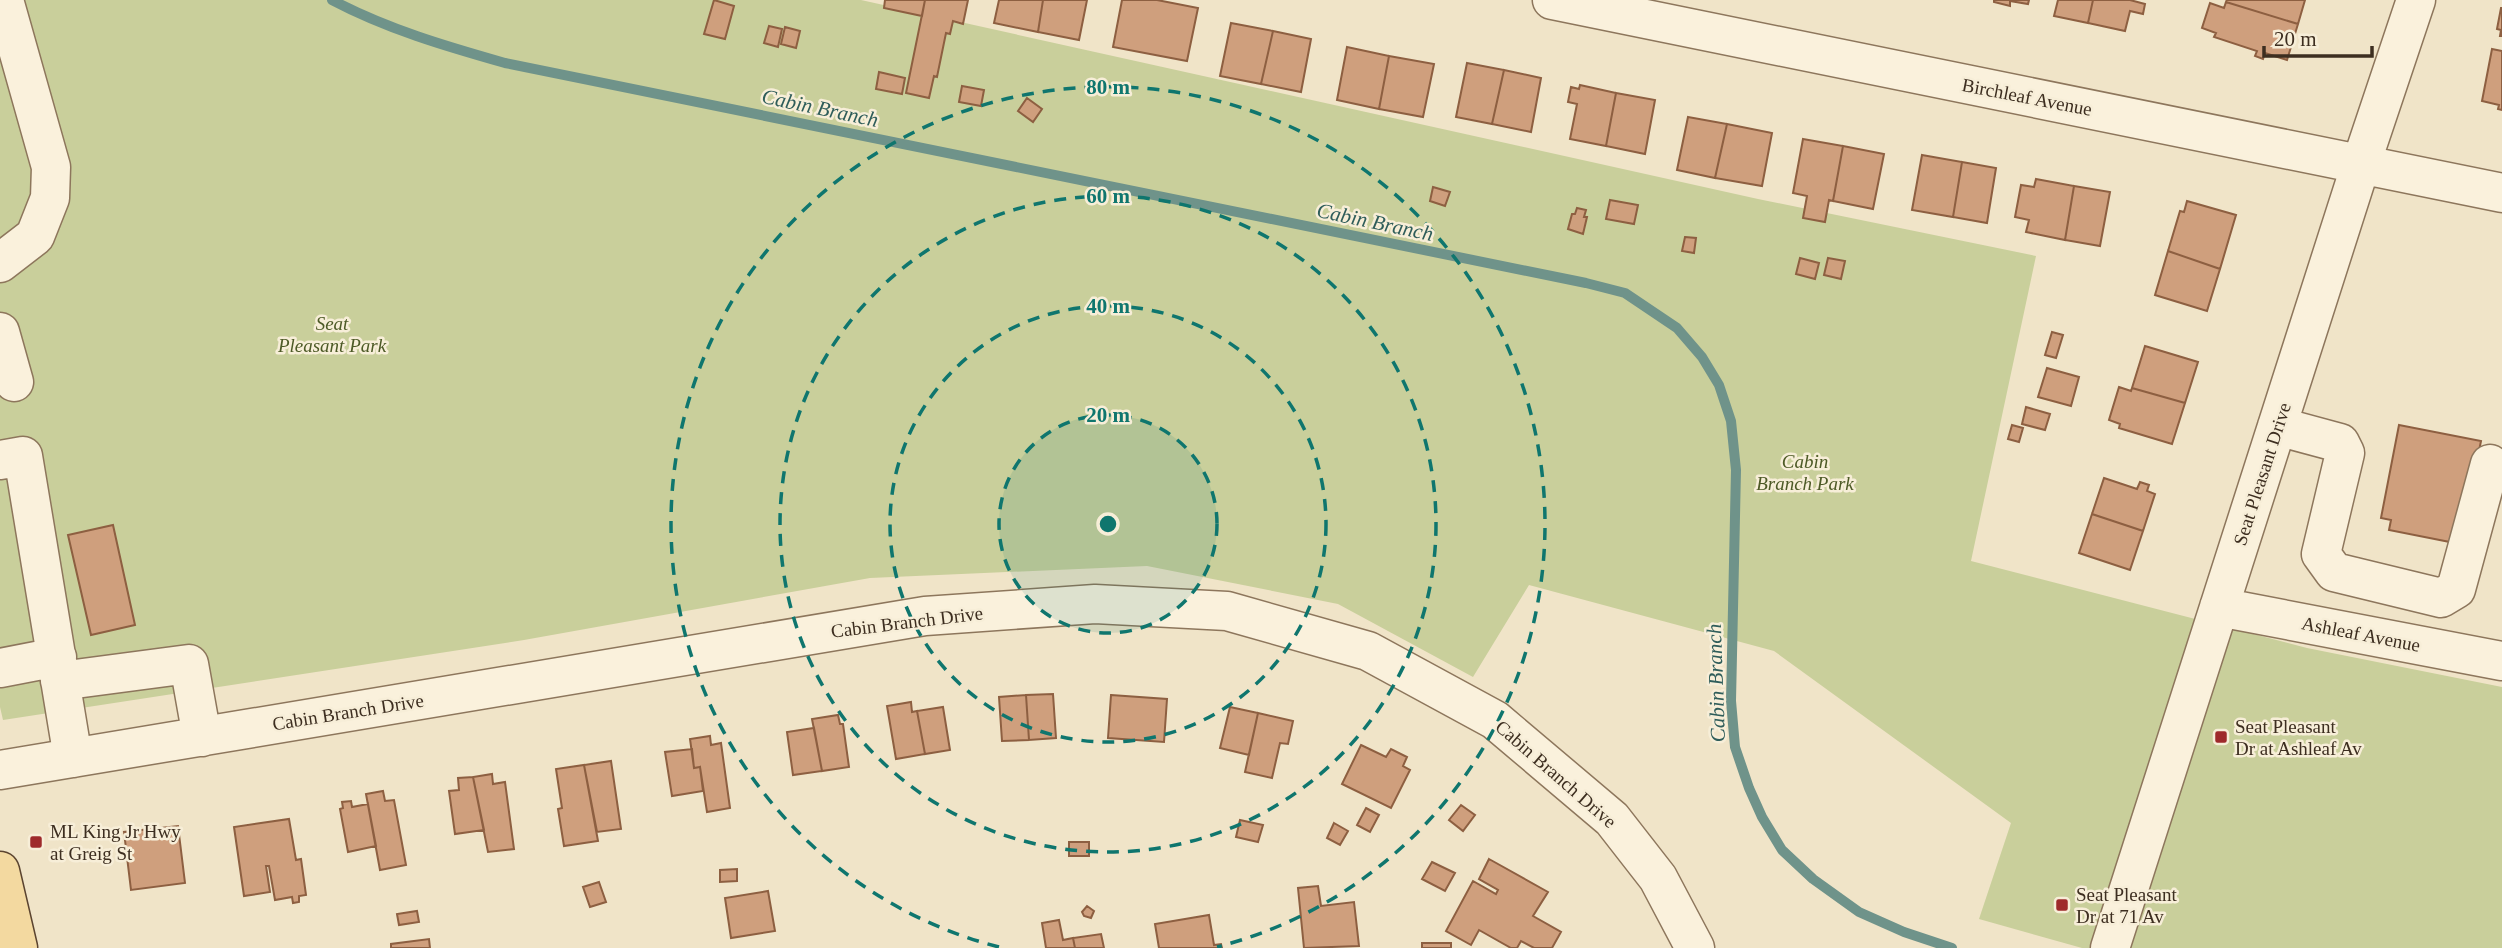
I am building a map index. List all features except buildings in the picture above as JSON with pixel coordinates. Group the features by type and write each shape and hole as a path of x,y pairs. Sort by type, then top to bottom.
{"main road":[{"path":"0,871 18,948"}],"street":[{"path":"0,264 35,236 50,198 51,167 4,0"},
{"name":"Birchleaf Avenue","path":"1552,0 2502,193"},
{"name":"Seat Pleasant Drive","path":"2110,948 2416,0"},
{"path":"0,332 14,382"},
{"path":"2277,426 2340,443 2345,453 2321,554 2334,572 2441,598 2456,589 2490,464"},
{"path":"0,460 23,456 73,758"},
{"name":"Cabin Branch Drive","path":"0,770 925,616 1095,604 1227,611 1368,651 1495,720 1612,819 1658,878 1695,948"},
{"name":"Ashleaf Avenue","path":"2219,607 2502,661"},
{"path":"0,668 59,669 189,664 202,737"}],"green space":[{"name":"Seat Pleasant Park","path":"0,0 861,0 1758,199 2036,256 1971,561 2307,648 2502,687 2502,948 2082,948 1979,919 2011,823 1774,651 1529,585 1473,677 1338,604 1147,566 870,578 524,640 3,720 0,707"}],"waterway":[{"name":"Cabin Branch","path":"332,0 395,28 505,63 1625,293 1677,328 1702,357 1719,385 1731,421 1736,470 1731,701 1735,747 1762,817 1782,850 1813,879 1859,912 1904,932 1952,948"}],"place":[{"name":"Seat Pleasant Dr at Ashleaf Av","path":"2221,737"},
{"name":"ML King Jr Hwy at Greig St","path":"36,842"},
{"name":"Seat Pleasant Dr at 71 Av","path":"2062,905"}],"park label":[{"name":"Cabin Branch Park","path":"1805,472"}]}
